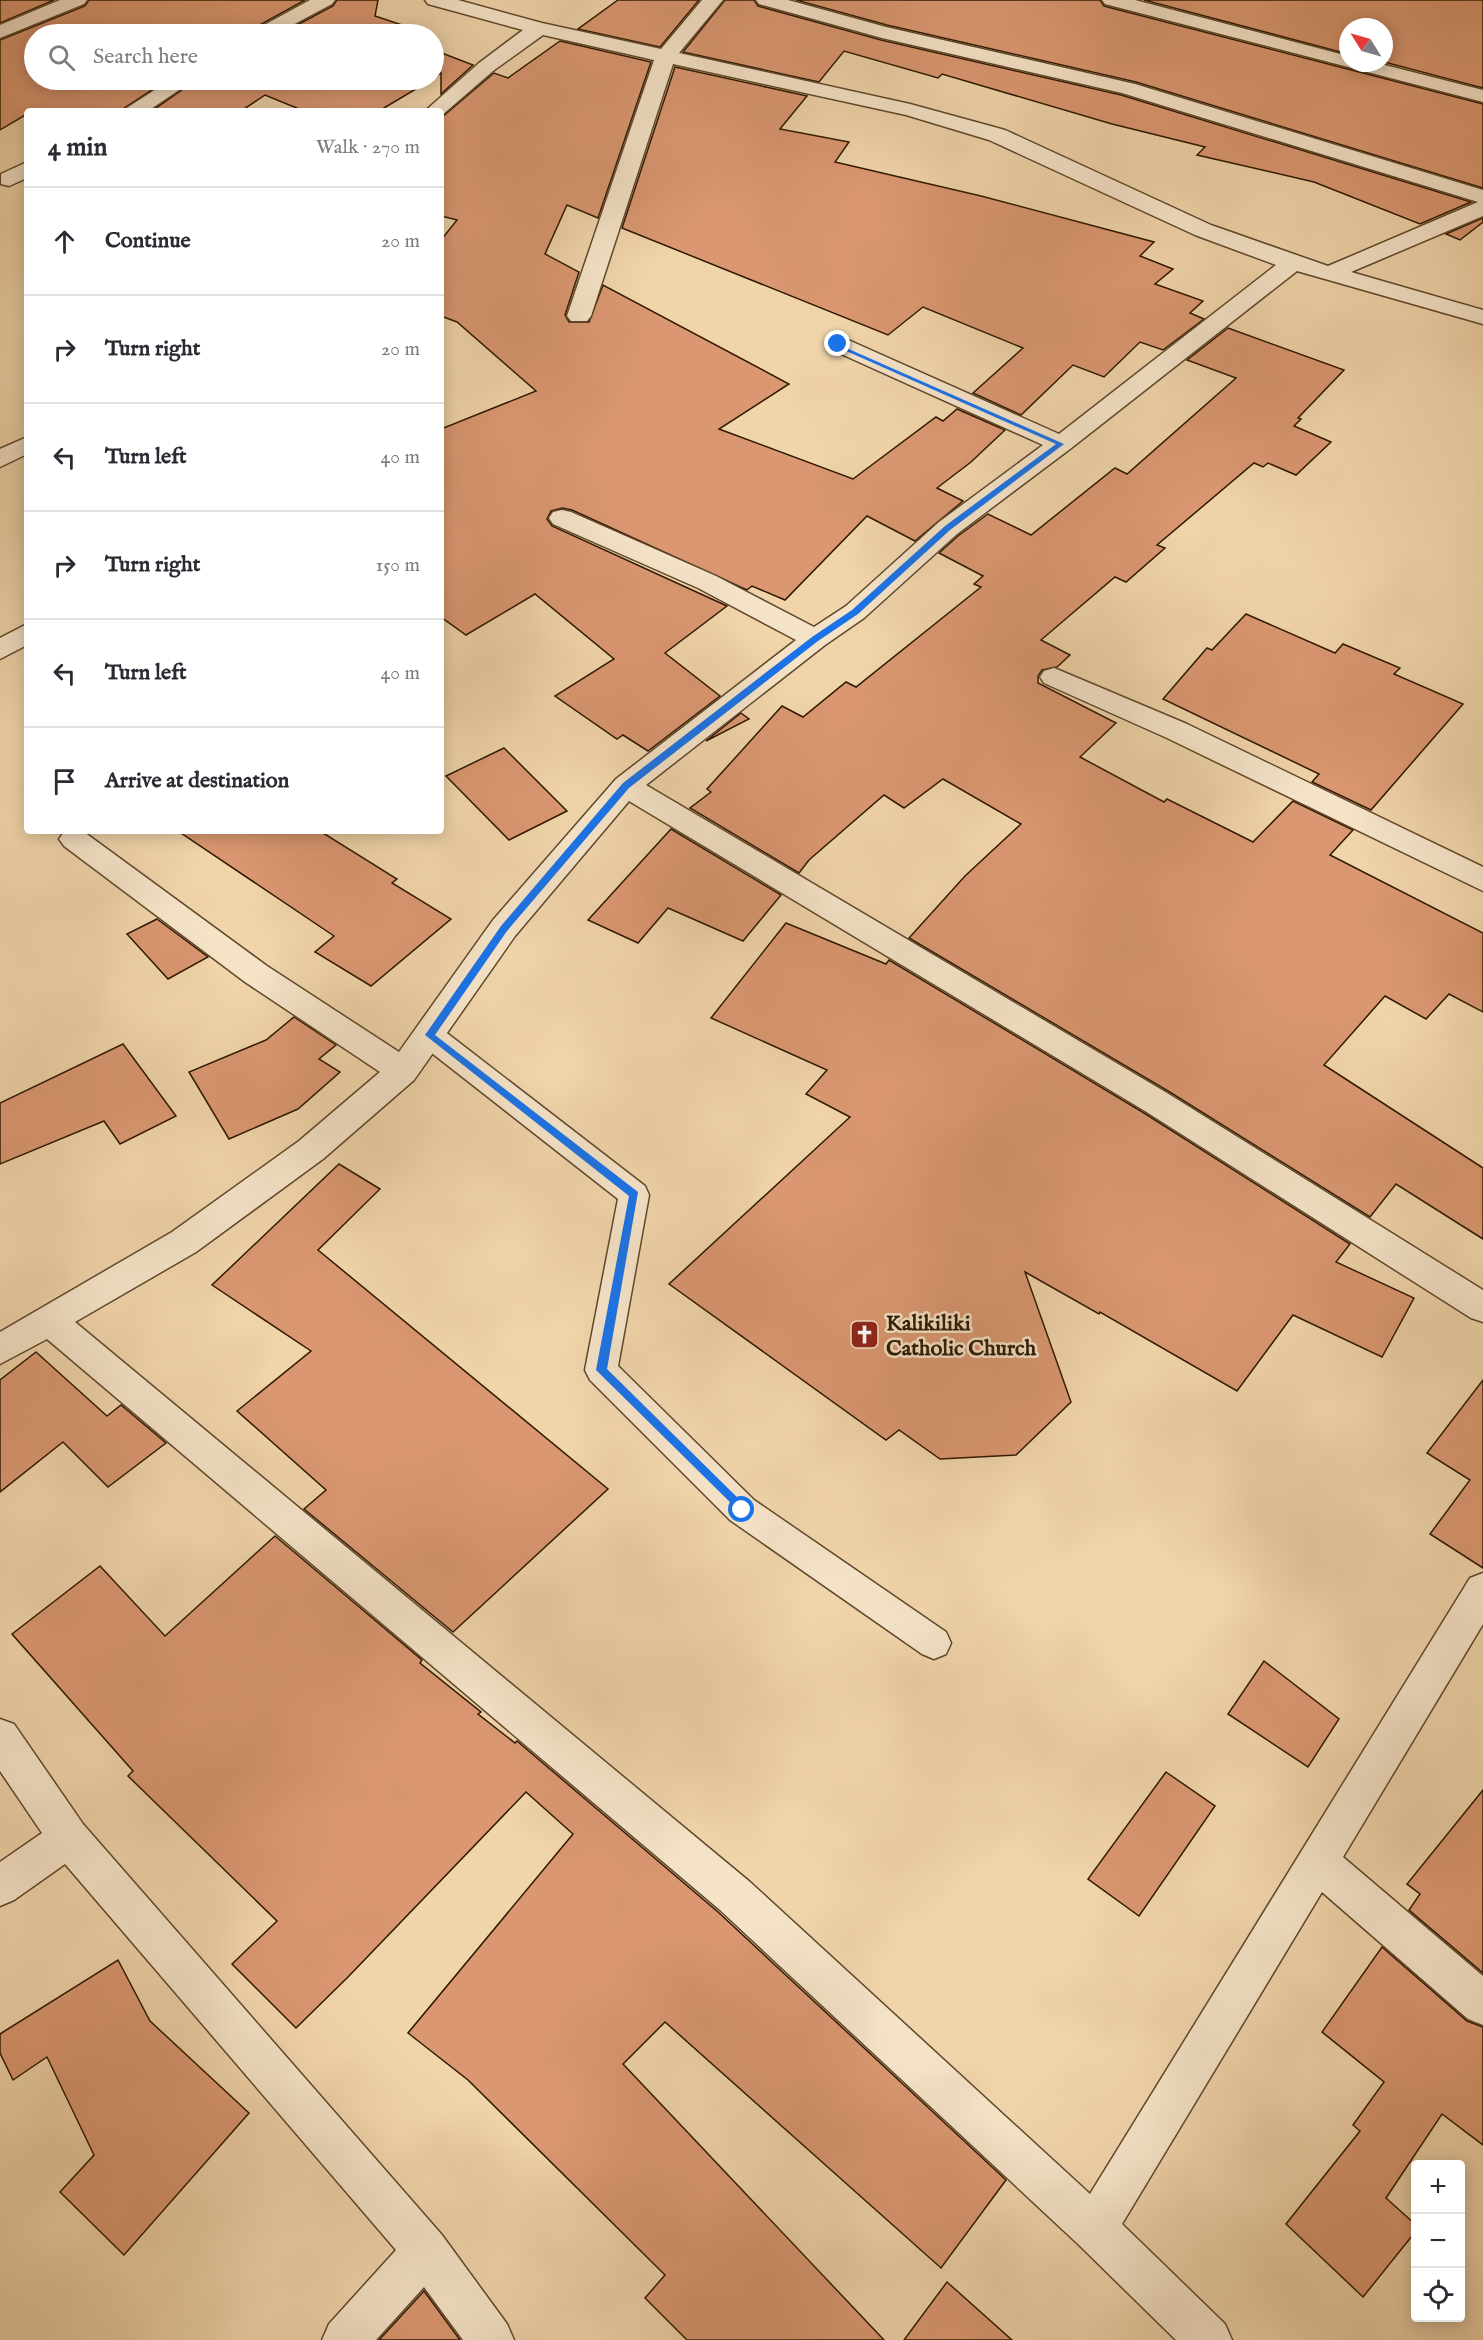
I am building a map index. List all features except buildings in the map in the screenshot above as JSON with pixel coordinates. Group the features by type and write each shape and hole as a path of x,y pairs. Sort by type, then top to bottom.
{"street":[{"path":"0,32 77,0"},
{"path":"281,24 325,0"},
{"path":"435,0 539,28 664,57 910,110 997,135 1203,230 1293,263 1483,317"},
{"path":"579,316 664,57 693,20 714,0"},
{"path":"766,0 882,32 1128,88 1483,196"},
{"path":"1112,0 1339,60"},
{"path":"439,108 486,67 539,28"},
{"path":"1388,72 1483,96"},
{"path":"138,108 168,90"},
{"path":"1330,273 1483,208"},
{"path":"0,1349 184,1242 311,1150 403,1071 504,928 626,786 815,639 855,612 948,528 1061,444 1293,263"},
{"path":"838,344 1061,444"},
{"path":"0,459 24,446"},
{"path":"562,518 707,582 815,639"},
{"path":"0,650 24,635"},
{"path":"1054,677 1176,730 1483,880"},
{"path":"626,786 1156,1102 1483,1308"},
{"path":"74,839 256,974 403,1071"},
{"path":"48,1320 735,1896 1094,2228 1209,2340"},
{"path":"1094,2228 1483,1590"},
{"path":"0,1737 69,1838 426,2251 491,2340"},
{"path":"0,1886 69,1838"},
{"path":"1317,1862 1483,2004"},
{"path":"345,2340 426,2251"}],"lane":[{"path":"429,1035 634,1195 601,1370 742,1510 934,1642"}],"place":[{"name":"Kalikiliki Catholic Church","path":"865,1335"}],"route":[{"path":"742,1510 601,1370 618,1291 634,1195 429,1035 504,928 626,786 815,639 855,612 948,528 1061,444 838,344"}]}
